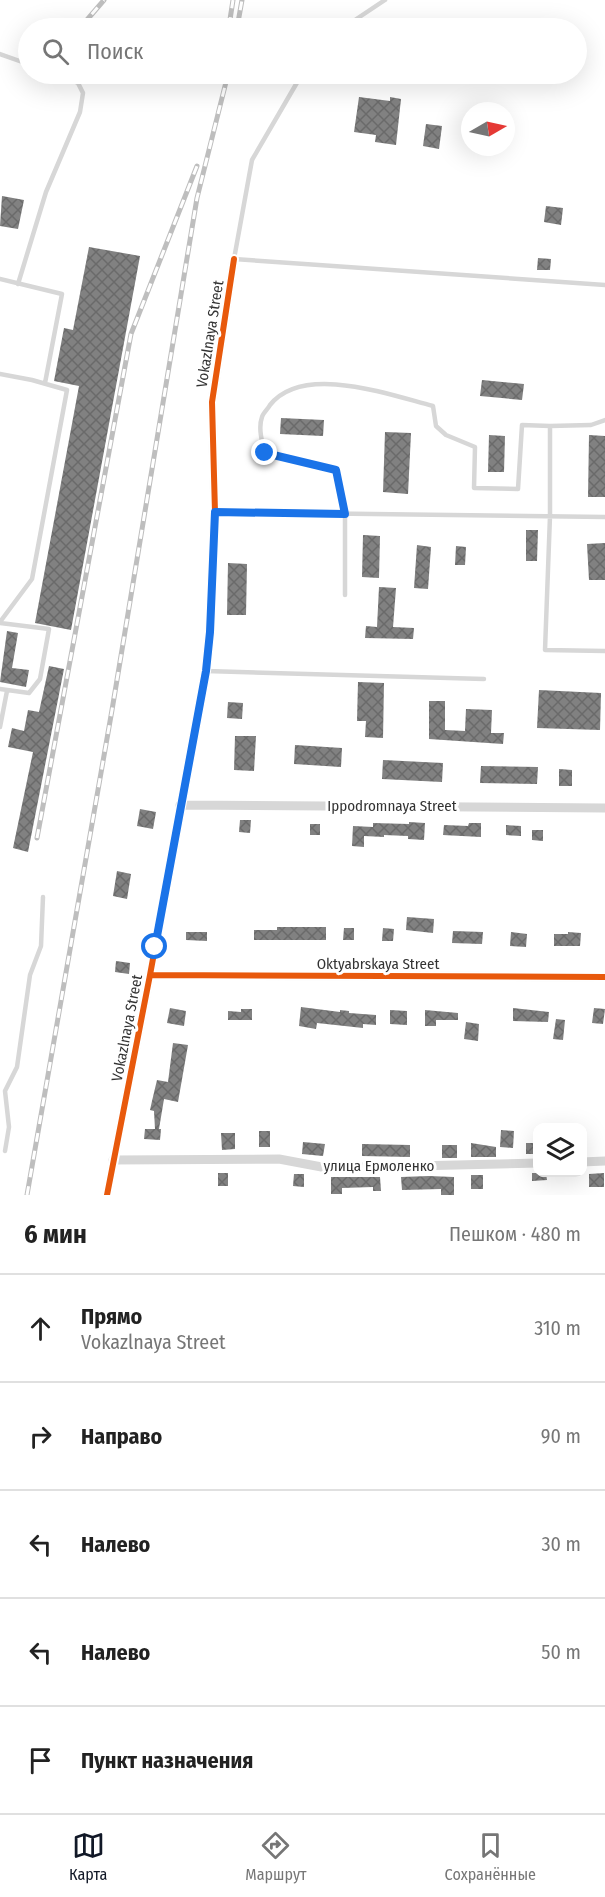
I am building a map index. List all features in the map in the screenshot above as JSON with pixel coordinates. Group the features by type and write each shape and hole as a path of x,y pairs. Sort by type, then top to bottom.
{"street":[{"name":"Vokazlnaya Street","path":"107,1195 206,671 215,512 212,402 234,259"},
{"name":"Ippodromnaya Street","path":"180,805 605,808"},
{"name":"Oktyabrskaya Street","path":"150,975 605,977"},
{"name":"улица Ермоленко","path":"113,1160 279,1159 327,1168 533,1163"},
{"path":"587,1162 605,1161"}],"lane":[{"path":"358,18 385,0"},
{"path":"0,54 18,60"},
{"path":"18,284 46,192 80,112 83,93 78,84"},
{"path":"296,84 252,160 234,259 605,285"},
{"path":"0,279 62,294 45,383"},
{"path":"0,374 67,390 32,579 0,623 49,629 40,679 28,693 0,689"},
{"path":"345,595 345,514 336,470 265,453 260,432 262,416 276,398 301,386 344,384 433,406 436,426 446,435 475,447 474,488 518,489 522,425 591,425 605,420"},
{"path":"550,426 546,650 605,651"},
{"path":"215,512 605,517"},
{"path":"206,671 484,679"},
{"path":"0,727 7,691"},
{"path":"5,1151 9,1126 2,1091 17,1067 30,975 41,946 42,897"}],"building":[{"path":"359,97 390,101 390,97 401,99 396,145 375,142 376,135 354,132"},
{"path":"426,124 442,126 439,149 423,146"},
{"path":"2,196 24,200 18,229 0,226"},
{"path":"546,206 563,208 561,225 544,222"},
{"path":"89,247 140,256 71,630 35,623 79,386 54,381 64,328 73,330"},
{"path":"538,258 551,259 550,270 537,270"},
{"path":"482,380 524,384 522,400 480,396"},
{"path":"281,418 324,420 323,436 280,434"},
{"path":"385,432 411,433 408,494 383,492"},
{"path":"489,435 505,436 504,472 488,472"},
{"path":"589,435 605,436 605,497 588,497"},
{"path":"526,530 538,530 537,561 526,561"},
{"path":"363,535 380,536 379,578 362,577"},
{"path":"605,543 605,580 589,580 587,544"},
{"path":"417,545 431,547 428,589 414,588"},
{"path":"456,546 466,547 465,565 455,565"},
{"path":"228,563 247,564 246,615 227,615"},
{"path":"379,587 396,588 393,627 414,628 413,639 365,638 366,626 377,627"},
{"path":"7,631 18,633 12,668 29,670 26,687 0,682"},
{"path":"49,666 64,669 28,852 13,848 33,752 8,747 12,728 24,731 28,710 39,712"},
{"path":"358,682 384,683 383,738 365,737 366,721 357,721"},
{"path":"539,690 601,693 600,730 537,728"},
{"path":"429,701 445,701 445,730 465,731 466,709 492,710 491,733 504,733 503,744 429,739"},
{"path":"228,702 243,703 242,719 227,718"},
{"path":"235,736 256,736 254,771 234,770"},
{"path":"295,745 342,748 341,767 294,764"},
{"path":"383,760 443,763 442,782 382,779"},
{"path":"481,766 538,767 537,784 480,783"},
{"path":"559,769 572,770 572,786 559,786"},
{"path":"140,809 156,812 153,829 137,826"},
{"path":"240,820 251,820 250,833 239,832"},
{"path":"409,822 425,823 424,840 408,839 408,836 364,836 364,847 352,846 353,826 373,827 373,823 409,824"},
{"path":"469,823 481,823 481,837 443,835 444,825 468,826"},
{"path":"310,824 320,824 320,835 310,835"},
{"path":"506,825 521,826 521,836 506,835"},
{"path":"532,830 543,830 543,841 532,840"},
{"path":"117,871 131,874 127,899 113,896"},
{"path":"407,917 434,919 433,933 406,930"},
{"path":"277,927 326,927 326,940 254,940 254,930 277,930"},
{"path":"344,928 354,928 354,940 343,940"},
{"path":"383,928 394,929 393,941 382,941"},
{"path":"453,931 483,932 482,944 452,943"},
{"path":"186,932 207,932 207,941 186,940"},
{"path":"511,932 527,934 526,947 510,946"},
{"path":"568,932 581,933 580,946 554,946 554,934 568,934"},
{"path":"116,961 130,963 129,974 115,972"},
{"path":"301,1007 376,1015 376,1025 363,1024 363,1028 317,1023 316,1029 299,1026"},
{"path":"170,1008 186,1011 184,1026 167,1023"},
{"path":"513,1008 549,1012 548,1022 513,1021"},
{"path":"594,1008 605,1009 603,1024 592,1023"},
{"path":"241,1009 252,1009 252,1020 228,1020 228,1011 241,1012"},
{"path":"390,1010 407,1011 407,1025 390,1024"},
{"path":"425,1010 458,1013 458,1020 436,1020 436,1026 425,1026"},
{"path":"556,1019 565,1020 563,1040 553,1039"},
{"path":"466,1022 479,1024 478,1041 464,1039"},
{"path":"173,1043 188,1045 178,1102 164,1099 159,1129 161,1129 160,1140 144,1139 145,1129 155,1129 154,1111 150,1110 157,1080 168,1082"},
{"path":"501,1130 514,1131 513,1148 500,1147"},
{"path":"259,1131 270,1131 270,1147 259,1147"},
{"path":"221,1133 235,1133 235,1149 222,1150"},
{"path":"303,1142 325,1144 323,1156 302,1154"},
{"path":"471,1143 496,1147 496,1157 471,1157"},
{"path":"526,1143 533,1143 533,1154 526,1154"},
{"path":"362,1144 410,1145 410,1157 362,1156"},
{"path":"442,1145 457,1145 457,1158 442,1158"},
{"path":"218,1173 228,1173 228,1186 218,1186"},
{"path":"532,1173 533,1177 547,1177 547,1180 532,1181"},
{"path":"604,1173 604,1187 589,1187 589,1174"},
{"path":"294,1174 304,1174 304,1187 293,1186"},
{"path":"471,1175 483,1175 483,1189 471,1189"},
{"path":"331,1177 380,1177 381,1191 373,1191 373,1187 342,1188 342,1194 331,1194"},
{"path":"401,1177 454,1177 454,1195 441,1195 441,1189 402,1190"}],"railway":[{"path":"89,18 104,0"},
{"path":"230,18 233,0"},
{"path":"239,18 242,0"},
{"path":"27,1195 112,710 197,198 226,84"},
{"path":"37,838 131,334 197,166"}],"cycle path":[{"path":"107,1195 206,671 215,512 212,402 234,259"},
{"path":"150,975 605,977"}],"route":[{"path":"155,947 206,671 215,512 345,514 336,470 265,453"}]}
